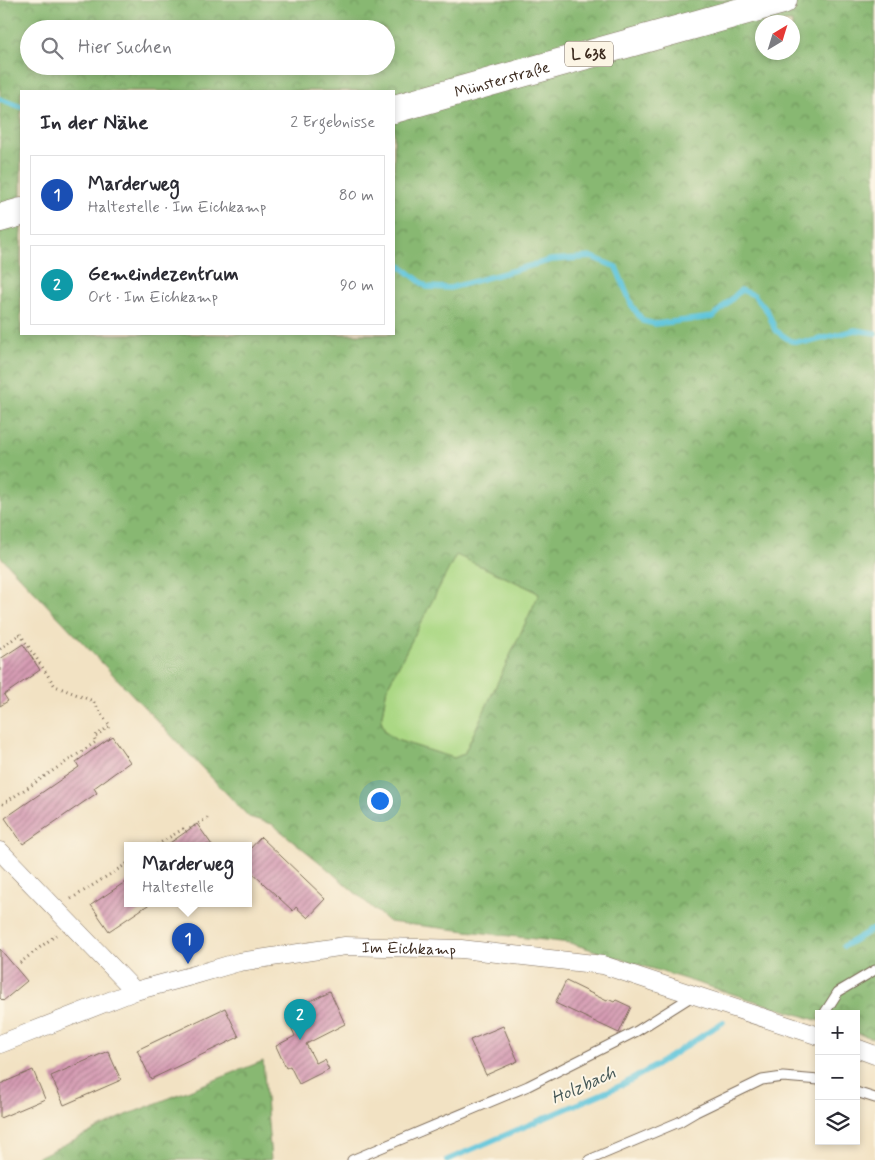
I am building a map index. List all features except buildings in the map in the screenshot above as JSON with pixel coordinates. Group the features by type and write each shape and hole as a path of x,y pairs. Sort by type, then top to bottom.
{"main road":[{"name":"Münsterstraße","path":"395,108 784,0"},
{"path":"0,218 20,212"}],"street":[{"path":"0,851 135,992"},
{"name":"Im Eichkamp","path":"0,1044 135,992 239,962 286,954 355,946 461,950 603,965 815,1033"},
{"path":"860,1049 875,1055"}],"lane":[{"path":"827,1010 838,992 875,970"},
{"path":"352,1160 528,1086 637,1031 694,995"},
{"path":"589,1160 679,1122 762,1080 783,1078 815,1080"},
{"path":"860,1093 875,1098"}],"path":[{"path":"0,649 20,634 55,686 93,702 110,726 94,737 96,742 0,806"},
{"path":"162,842 182,829 185,832 209,817"},
{"path":"56,909 124,866"},
{"path":"20,963 70,924"}],"green space":[{"path":"0,0 875,0 875,1039 860,1034 860,1010 815,1010 815,1020 570,943 389,922 272,824 249,817 0,556","holes":["456,555 539,594 464,754 454,758 396,740 385,732 381,720 387,688"]},
{"path":"456,554 539,594 464,754 454,758 396,740 385,732 381,720 387,688"},
{"path":"263,1061 271,1160 32,1160 124,1116"}],"waterway":[{"path":"0,99 20,107"},
{"path":"395,262 427,287 450,288 551,260 592,257 616,267 632,306 643,321 655,324 713,317 741,290 754,295 768,312 775,330 791,341 809,342 855,330 875,333"},
{"name":"Holzbach","path":"844,946 875,928"},
{"name":"Holzbach","path":"447,1160 622,1085 657,1065 723,1022"}],"place":[{"name":"Marderweg","path":"188,964"},
{"name":"Gemeindezentrum","path":"300,1040"}]}
